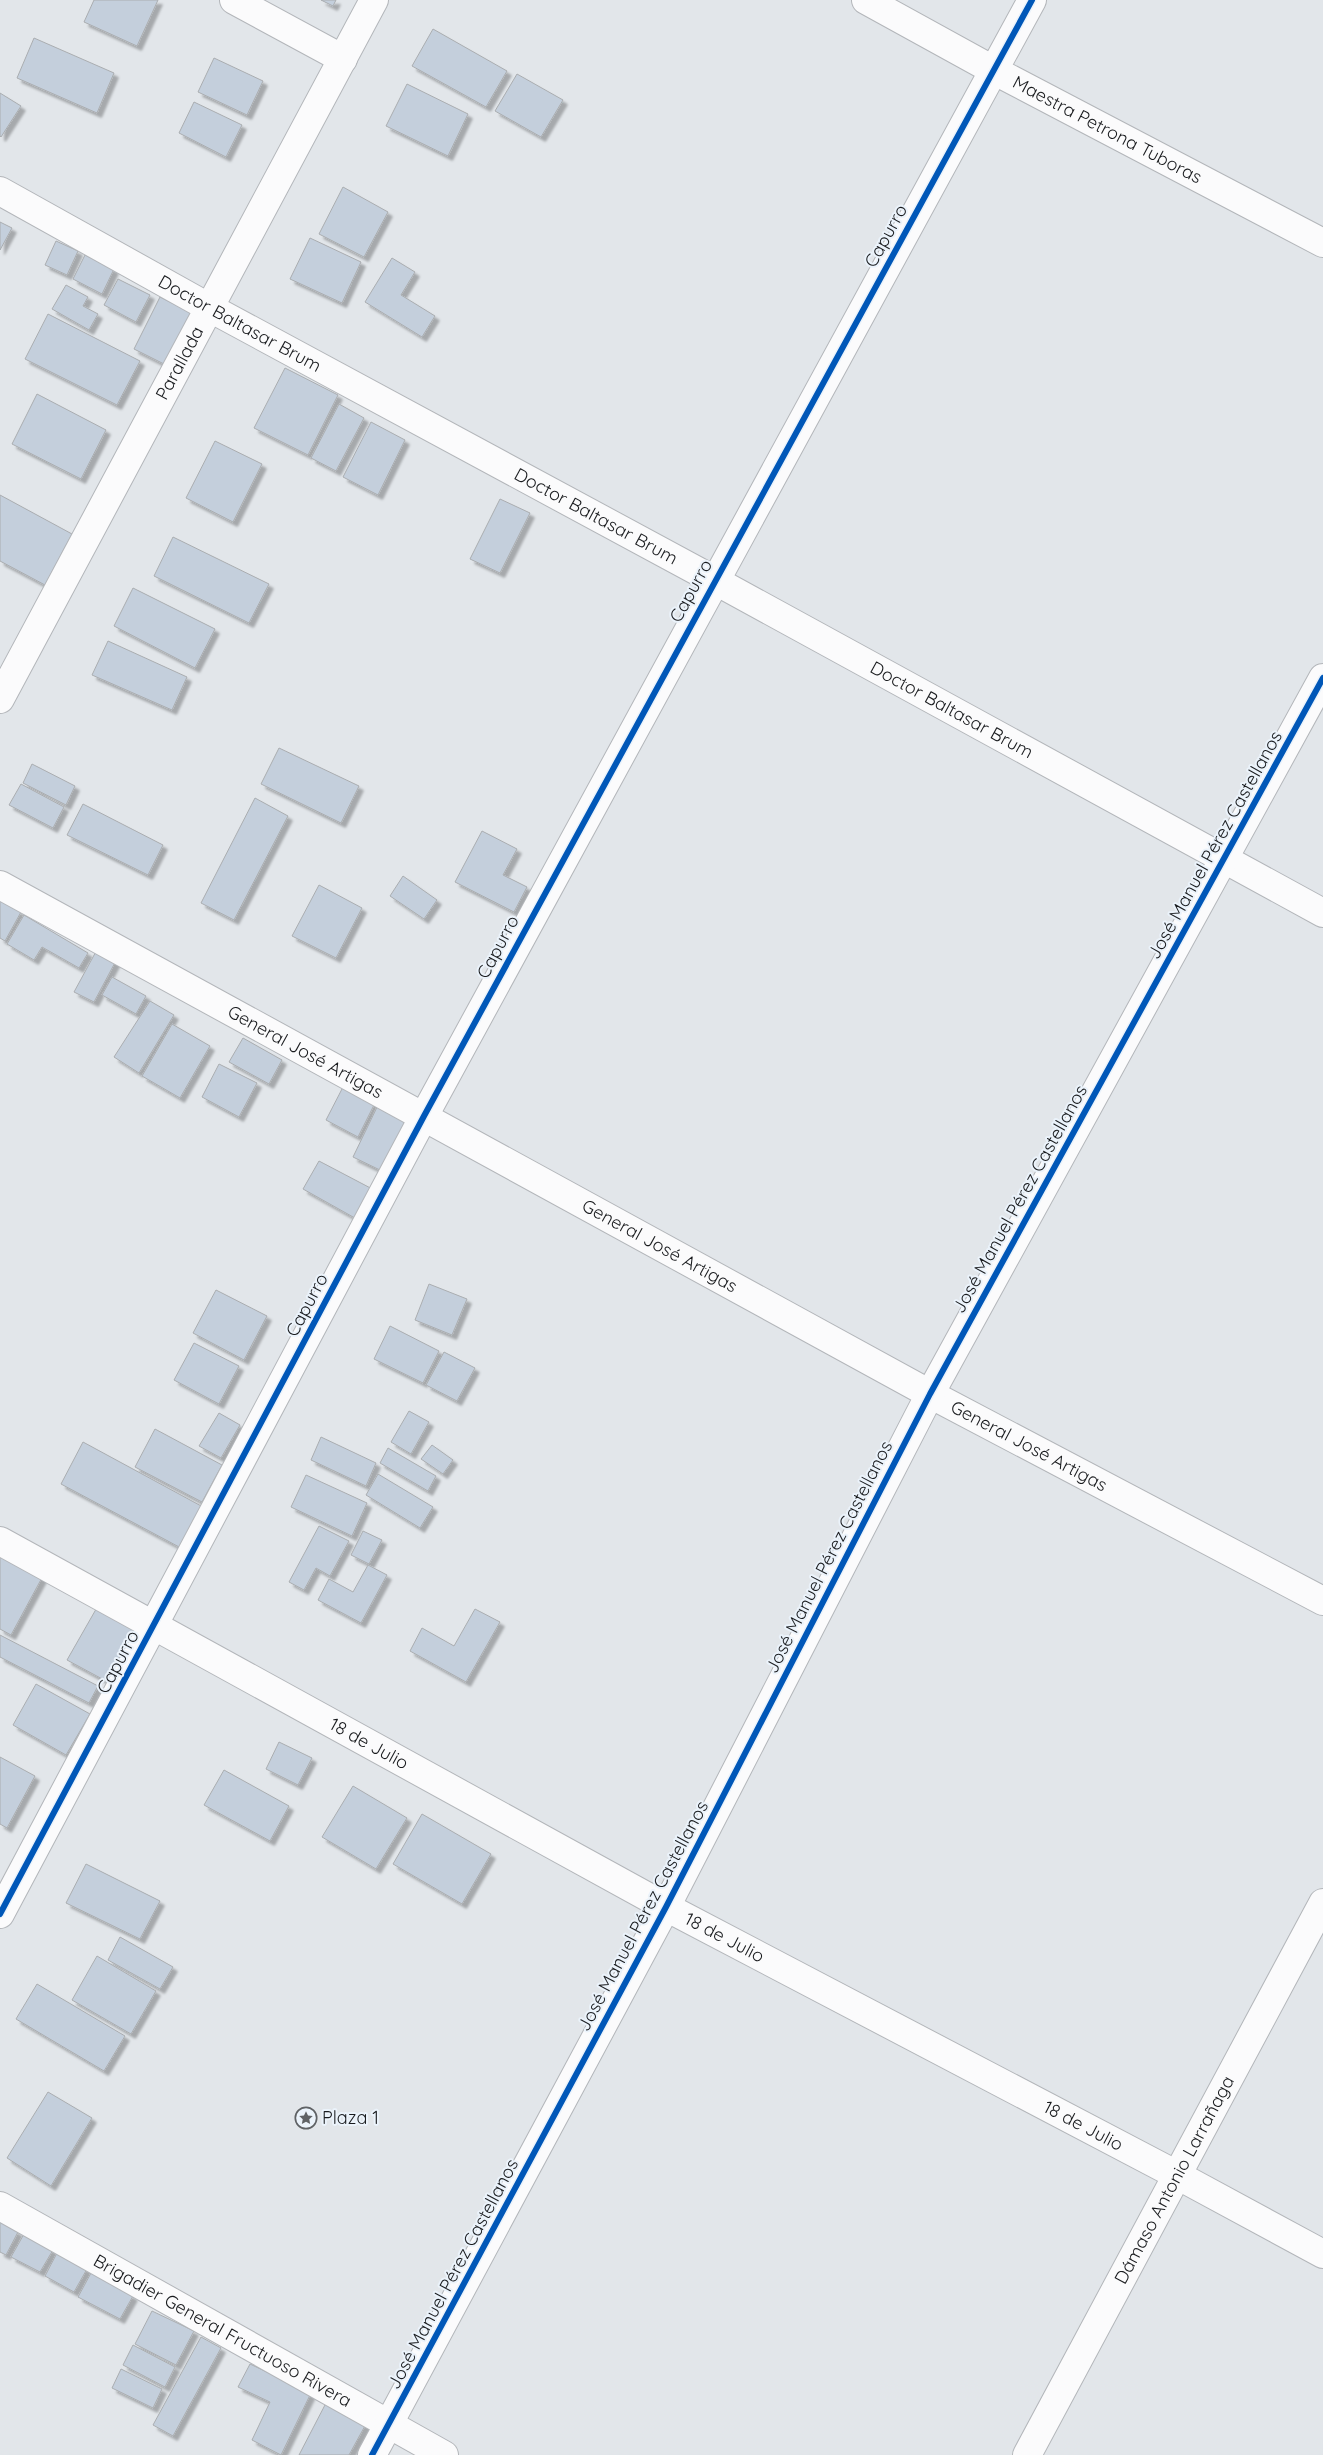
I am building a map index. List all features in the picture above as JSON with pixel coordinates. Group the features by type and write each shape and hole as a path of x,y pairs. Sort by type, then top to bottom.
{"street":[{"path":"234,0 343,59"},
{"name":"Parallada","path":"0,699 374,0"},
{"name":"Maestra Petrona Tuboras","path":"866,0 995,71 1323,243"},
{"name":"Capurro","path":"0,1914 424,1116 714,580 995,71 1032,0"},
{"name":"Doctor Baltasar Brum","path":"0,191 210,308 714,580 1323,913"},
{"name":"José Manuel Pérez Castellanos","path":"372,2455 666,1907 930,1394 1323,678"},
{"name":"General José Artigas","path":"0,885 930,1394 1323,1601"},
{"name":"18 de Julio","path":"0,1541 666,1907 1178,2175 1323,2254"},
{"name":"Dámaso Antonio Larrañaga","path":"1027,2455 1323,1904"},
{"name":"Brigadier General Fructuoso Rivera","path":"0,2206 444,2455"}],"building":[{"path":"94,0 158,0 137,46 84,22"},
{"path":"321,0 336,0 333,6"},
{"path":"433,29 507,71 486,107 412,66"},
{"path":"34,38 114,73 97,113 17,78"},
{"path":"214,58 263,81 247,115 198,92"},
{"path":"517,74 563,100 541,137 495,111"},
{"path":"407,84 468,114 448,156 386,126"},
{"path":"0,93 21,106 1,137 0,136"},
{"path":"194,102 242,125 226,157 179,133"},
{"path":"343,187 388,212 364,257 319,234"},
{"path":"0,222 12,228 0,250"},
{"path":"310,238 361,262 342,303 290,279"},
{"path":"56,241 78,251 67,275 45,265"},
{"path":"85,255 114,269 102,294 73,279"},
{"path":"392,258 415,272 401,295 435,316 422,337 365,302"},
{"path":"118,279 150,295 136,322 104,305"},
{"path":"66,285 88,297 83,306 98,314 89,330 52,309"},
{"path":"160,297 192,313 166,365 134,349"},
{"path":"48,314 140,361 117,405 25,359"},
{"path":"285,368 338,395 308,455 254,428"},
{"path":"37,394 106,430 81,479 12,444"},
{"path":"339,404 364,418 336,471 311,458"},
{"path":"371,422 405,440 378,495 343,477"},
{"path":"215,441 262,464 233,522 186,498"},
{"path":"0,495 72,534 45,585 0,561"},
{"path":"500,499 530,513 500,573 470,559"},
{"path":"173,537 269,584 249,623 154,576"},
{"path":"133,588 215,629 195,668 114,626"},
{"path":"108,641 187,677 172,710 92,675"},
{"path":"279,748 359,786 341,823 261,784"},
{"path":"32,764 75,786 66,805 23,783"},
{"path":"21,784 64,807 53,828 9,805"},
{"path":"255,798 288,816 234,920 201,903"},
{"path":"83,804 163,845 148,875 67,835"},
{"path":"482,831 517,849 503,875 527,887 514,912 455,882"},
{"path":"403,876 437,900 424,919 390,896"},
{"path":"319,885 362,908 336,958 292,936"},
{"path":"0,900 21,912 5,941 0,938"},
{"path":"24,915 88,953 79,968 42,947 34,960 7,944"},
{"path":"99,946 118,957 94,1002 74,992"},
{"path":"112,977 146,996 136,1014 102,995"},
{"path":"150,1001 174,1015 139,1073 114,1057"},
{"path":"172,1024 210,1046 180,1098 142,1076"},
{"path":"243,1038 282,1060 269,1084 229,1062"},
{"path":"219,1064 257,1083 239,1117 202,1097"},
{"path":"343,1087 375,1103 358,1137 326,1120"},
{"path":"380,1101 409,1115 382,1171 353,1157"},
{"path":"319,1161 378,1192 362,1222 303,1189"},
{"path":"429,1284 467,1299 452,1335 415,1320"},
{"path":"216,1290 267,1316 244,1360 193,1333"},
{"path":"390,1326 439,1351 423,1383 374,1359"},
{"path":"194,1343 239,1366 219,1404 174,1380"},
{"path":"444,1352 475,1368 457,1401 426,1385"},
{"path":"409,1411 429,1422 411,1454 391,1442"},
{"path":"219,1413 240,1425 221,1458 199,1446"},
{"path":"155,1429 222,1465 202,1502 135,1467"},
{"path":"321,1437 376,1463 366,1486 311,1460"},
{"path":"83,1442 203,1507 181,1548 61,1484"},
{"path":"432,1445 453,1460 443,1474 421,1459"},
{"path":"388,1448 436,1476 428,1491 380,1463"},
{"path":"378,1474 433,1507 420,1528 366,1495"},
{"path":"306,1475 367,1503 352,1536 291,1507"},
{"path":"319,1526 349,1541 330,1576 316,1568 304,1590 289,1582"},
{"path":"363,1531 382,1540 369,1564 351,1555"},
{"path":"0,1551 44,1574 11,1635 0,1629"},
{"path":"368,1565 387,1575 361,1623 318,1600 329,1579 353,1592"},
{"path":"99,1604 137,1625 106,1681 67,1660"},
{"path":"475,1609 500,1622 466,1682 410,1651 422,1628 454,1646"},
{"path":"0,1635 98,1686 89,1703 0,1657"},
{"path":"36,1684 90,1714 66,1755 13,1725"},
{"path":"279,1742 312,1758 298,1785 266,1769"},
{"path":"0,1757 35,1776 7,1828 0,1824"},
{"path":"224,1770 289,1806 270,1841 204,1805"},
{"path":"353,1786 407,1818 376,1869 322,1837"},
{"path":"422,1814 491,1854 462,1904 393,1864"},
{"path":"86,1864 160,1901 140,1939 66,1903"},
{"path":"120,1937 173,1967 160,1989 108,1960"},
{"path":"97,1956 156,1991 131,2034 72,2000"},
{"path":"37,1984 125,2036 104,2071 16,2019"},
{"path":"48,2092 92,2118 51,2186 7,2158"},
{"path":"0,2222 18,2232 6,2255 0,2252"},
{"path":"24,2234 53,2250 40,2272 11,2257"},
{"path":"57,2253 87,2269 74,2292 45,2276"},
{"path":"91,2273 133,2296 120,2319 78,2297"},
{"path":"152,2311 194,2331 176,2365 135,2344"},
{"path":"201,2337 221,2348 173,2436 153,2425"},
{"path":"133,2345 175,2367 165,2387 123,2365"},
{"path":"250,2364 311,2393 281,2455 252,2440 270,2402 238,2387"},
{"path":"121,2369 162,2389 153,2408 112,2388"},
{"path":"326,2403 366,2424 349,2455 299,2455"}],"cycle path":[{"path":"0,1914 424,1116 1032,0"},
{"path":"372,2455 666,1907 930,1394 1323,678"}],"place":[{"name":"Plaza 1","path":"306,2118"}]}
